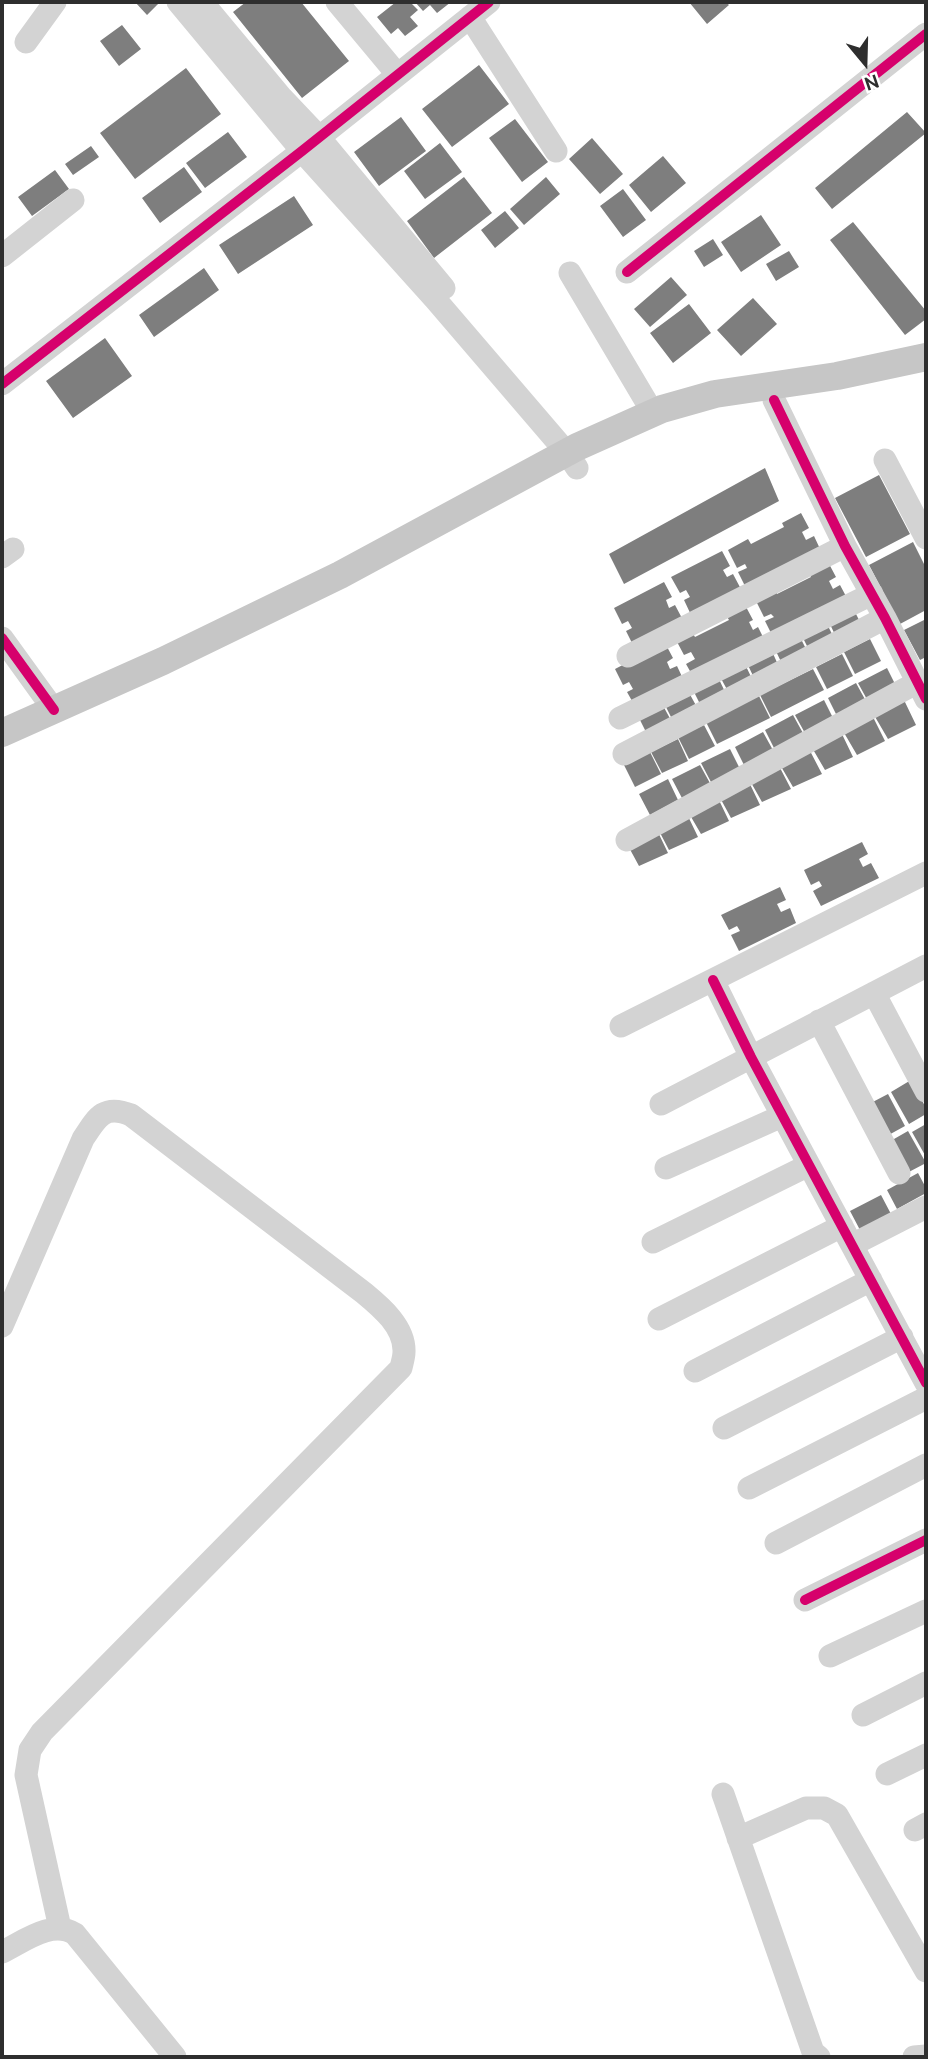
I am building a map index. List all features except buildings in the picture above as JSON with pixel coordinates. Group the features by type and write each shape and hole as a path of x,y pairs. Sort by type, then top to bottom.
{"main road":[{"path":"2,750 346,590 653,413 715,394 836,376 926,356"},
{"path":"2,733 163,661 578,457 719,410 839,392 926,374"}],"street":[{"path":"26,42 55,2"},
{"path":"178,2 310,143 444,310 578,457"},
{"path":"202,2 282,98 310,143"},
{"path":"337,2 397,74"},
{"path":"2,384 489,2"},
{"path":"470,17 556,151"},
{"path":"627,272 926,34"},
{"path":"2,256 73,200"},
{"path":"570,273 653,413"},
{"path":"627,840 921,679 845,546 774,400"},
{"path":"885,460 919,507 926,538"},
{"path":"628,656 845,546"},
{"path":"620,718 872,594"},
{"path":"624,754 885,618"},
{"path":"2,638 54,710"},
{"path":"621,1026 926,873"},
{"path":"661,1104 926,966"},
{"path":"713,980 782,1116 926,1383"},
{"path":"874,993 926,1091"},
{"path":"820,1021 899,1173"},
{"path":"2,1326 83,1139 103,1112 118,1110 131,1115 388,1313 404,1349 401,1368 42,1732 30,1750 26,1775 59,1921 75,1934 175,2057"},
{"path":"666,1168 782,1116"},
{"path":"653,1242 809,1165"},
{"path":"659,1320 847,1235 926,1206"},
{"path":"695,1371 871,1280"},
{"path":"724,1428 902,1337"},
{"path":"749,1488 926,1398"},
{"path":"776,1543 926,1465"},
{"path":"806,1600 926,1540"},
{"path":"830,1656 926,1611"},
{"path":"863,1715 926,1682"},
{"path":"887,1774 926,1755"},
{"path":"723,1794 813,2052 819,2057"},
{"path":"738,1838 806,1808 824,1808 837,1815 926,1971"},
{"path":"2,1952 49,1929 59,1921"},
{"path":"914,2057 926,2056"}],"cycle path":[{"path":"2,384 489,2"},
{"path":"627,272 926,34"},
{"path":"774,400 845,546 926,699"},
{"path":"2,638 54,710"},
{"path":"713,980 751,1057 926,1383"},
{"path":"805,1600 926,1540"}]}
